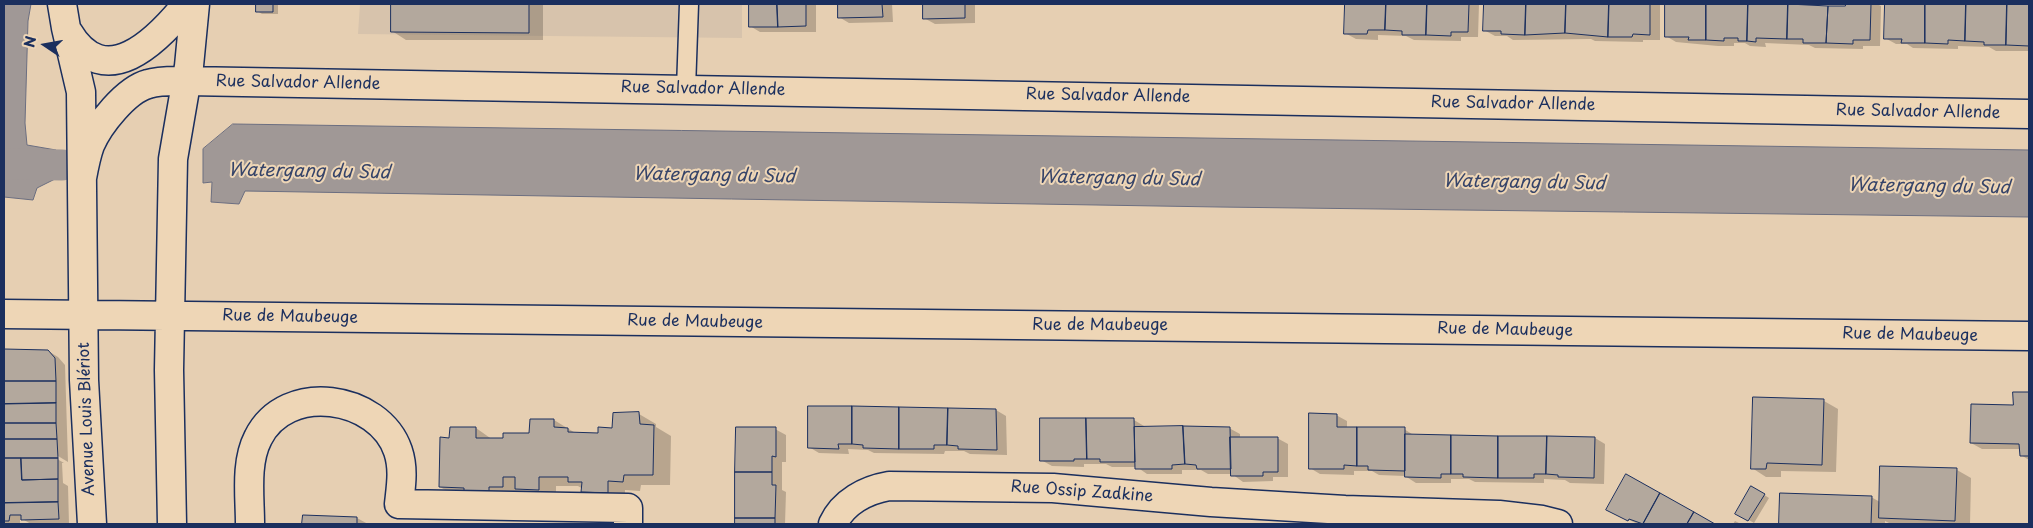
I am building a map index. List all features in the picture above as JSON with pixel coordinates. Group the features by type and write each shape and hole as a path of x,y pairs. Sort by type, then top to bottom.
{"street":[{"path":"64,16 74,43 89,56 97,60 119,60 147,46 188,4"},
{"path":"172,524 169,396 173,158 187,81 195,4"},
{"path":"64,16 81,92 82,178"},
{"name":"Rue Salvador Allende","path":"82,178 84,161 91,144 100,128 127,97 136,89 148,84 187,81 2029,114"},
{"name":"Avenue Louis Blériot","path":"82,178 83,314 92,524"},
{"name":"Rue de Maubeuge","path":"4,314 2029,336"},
{"path":"250,524 251,462 258,438 264,428 283,411 308,403 336,402 351,405 372,417 383,426 398,450 401,465 396,514 551,516 628,508 628,524"},
{"name":"Rue Ossip Zadkine","path":"833,524 842,509 854,500 872,490 889,486 1053,488 1211,502 1344,517 1499,515 1542,520 1558,524"}],"lane":[{"path":"686,89 689,4"}],"shaded area":[{"path":"360,4 742,4 742,38 358,34"}],"water":[{"path":"4,4 31,4 28,21 25,123 27,145 56,150 55,179 37,188 33,200 4,197"},
{"path":"233,124 2029,150 2029,217 1218,207 245,191 239,204 211,202 212,182 203,183 203,149"}],"building":[{"path":"256,4 273,4 273,12 256,12"},
{"path":"391,4 529,4 529,33 391,32"},
{"path":"749,4 777,4 778,27 749,27"},
{"path":"777,4 806,4 806,26 778,27"},
{"path":"838,4 882,4 883,17 838,18"},
{"path":"923,4 965,4 965,18 923,19"},
{"path":"1345,4 1386,4 1385,30 1368,30 1367,34 1344,34"},
{"path":"1386,4 1427,4 1426,35 1402,35 1402,31 1385,30"},
{"path":"1427,4 1469,4 1468,32 1451,32 1451,36 1426,35"},
{"path":"1484,4 1526,4 1525,35 1501,34 1501,31 1483,31"},
{"path":"1526,4 1566,4 1565,33 1525,35"},
{"path":"1566,4 1609,4 1608,37 1565,33"},
{"path":"1609,4 1650,4 1650,35 1633,34 1632,37 1608,37"},
{"path":"1665,4 1706,4 1706,40 1688,40 1689,37 1665,37"},
{"path":"1706,4 1748,4 1747,41 1738,41 1738,38 1724,38 1724,41 1706,40"},
{"path":"1748,4 1788,4 1787,39 1756,38 1756,42 1747,41"},
{"path":"1788,4 1828,6 1826,43 1803,43 1803,39 1787,39"},
{"path":"1846,4 1871,4 1870,40 1853,40 1853,44 1826,43 1828,6 1845,6"},
{"path":"1885,4 1925,4 1925,43 1901,43 1902,39 1884,39"},
{"path":"1925,4 1966,4 1965,41 1948,40 1948,44 1925,43"},
{"path":"1966,4 2007,4 2006,45 1984,45 1984,42 1965,41"},
{"path":"2007,4 2029,4 2029,46 2006,45"},
{"path":"4,349 48,350 55,358 56,381 4,381"},
{"path":"4,381 56,381 56,403 4,404"},
{"path":"2013,392 2029,392 2029,456 2020,456 2019,444 1970,443 1971,404 2013,405"},
{"path":"1753,397 1824,399 1822,465 1767,463 1766,469 1751,469"},
{"path":"56,403 56,423 4,423 4,404"},
{"path":"808,406 852,406 852,444 838,444 839,449 808,448"},
{"path":"852,406 899,407 899,449 863,448 863,445 852,444"},
{"path":"899,407 948,408 947,445 934,445 934,449 899,449"},
{"path":"948,408 996,409 997,450 958,449 958,446 947,445"},
{"path":"639,412 640,424 654,425 653,475 624,475 623,482 608,481 608,493 581,492 582,482 568,482 568,477 539,477 539,490 515,489 515,477 503,477 503,487 489,487 489,495 464,495 464,488 439,487 440,437 449,438 450,427 476,427 476,438 503,438 503,433 529,433 530,419 554,419 554,427 568,428 568,432 598,433 598,427 612,428 613,413"},
{"path":"1309,413 1337,414 1337,427 1357,427 1357,466 1344,465 1344,469 1309,469"},
{"path":"1040,418 1086,418 1087,459 1040,461"},
{"path":"1086,418 1134,418 1135,462 1100,462 1100,459 1087,459"},
{"path":"4,423 56,423 57,439 4,439"},
{"path":"1183,426 1185,464 1172,465 1172,469 1135,469 1134,427"},
{"path":"1183,426 1230,427 1231,469 1197,469 1196,465 1185,464"},
{"path":"736,427 776,427 776,457 772,456 772,472 735,472"},
{"path":"1357,427 1405,427 1405,471 1368,470 1368,466 1357,466"},
{"path":"1405,434 1451,435 1451,474 1441,474 1441,478 1405,477"},
{"path":"1451,435 1498,436 1498,478 1463,477 1463,474 1451,474"},
{"path":"1498,436 1547,436 1546,474 1534,474 1534,478 1498,478"},
{"path":"1547,436 1595,437 1594,478 1558,477 1558,475 1546,474"},
{"path":"1230,437 1278,437 1278,472 1263,472 1263,476 1231,476"},
{"path":"4,439 57,439 58,458 4,458"},
{"path":"4,458 21,458 22,480 58,479 58,502 4,503"},
{"path":"21,458 58,458 58,479 22,480"},
{"path":"1880,466 1957,468 1955,521 1879,518"},
{"path":"735,472 772,472 772,485 776,485 775,518 735,518"},
{"path":"1626,474 1660,493 1643,524 1629,519 1628,521 1606,510"},
{"path":"1751,486 1765,494 1748,521 1735,514"},
{"path":"1660,493 1694,512 1687,524 1643,524"},
{"path":"1780,493 1872,496 1871,524 1779,524"},
{"path":"58,502 59,519 21,520 21,515 10,515 9,521 4,521 4,503"},
{"path":"1694,512 1715,524 1687,524"},
{"path":"303,515 357,517 357,524 302,524"},
{"path":"735,518 775,518 775,524 735,524"}],"waterway":[{"name":"Watergang du Sud","path":"4,164 62,165"}]}
